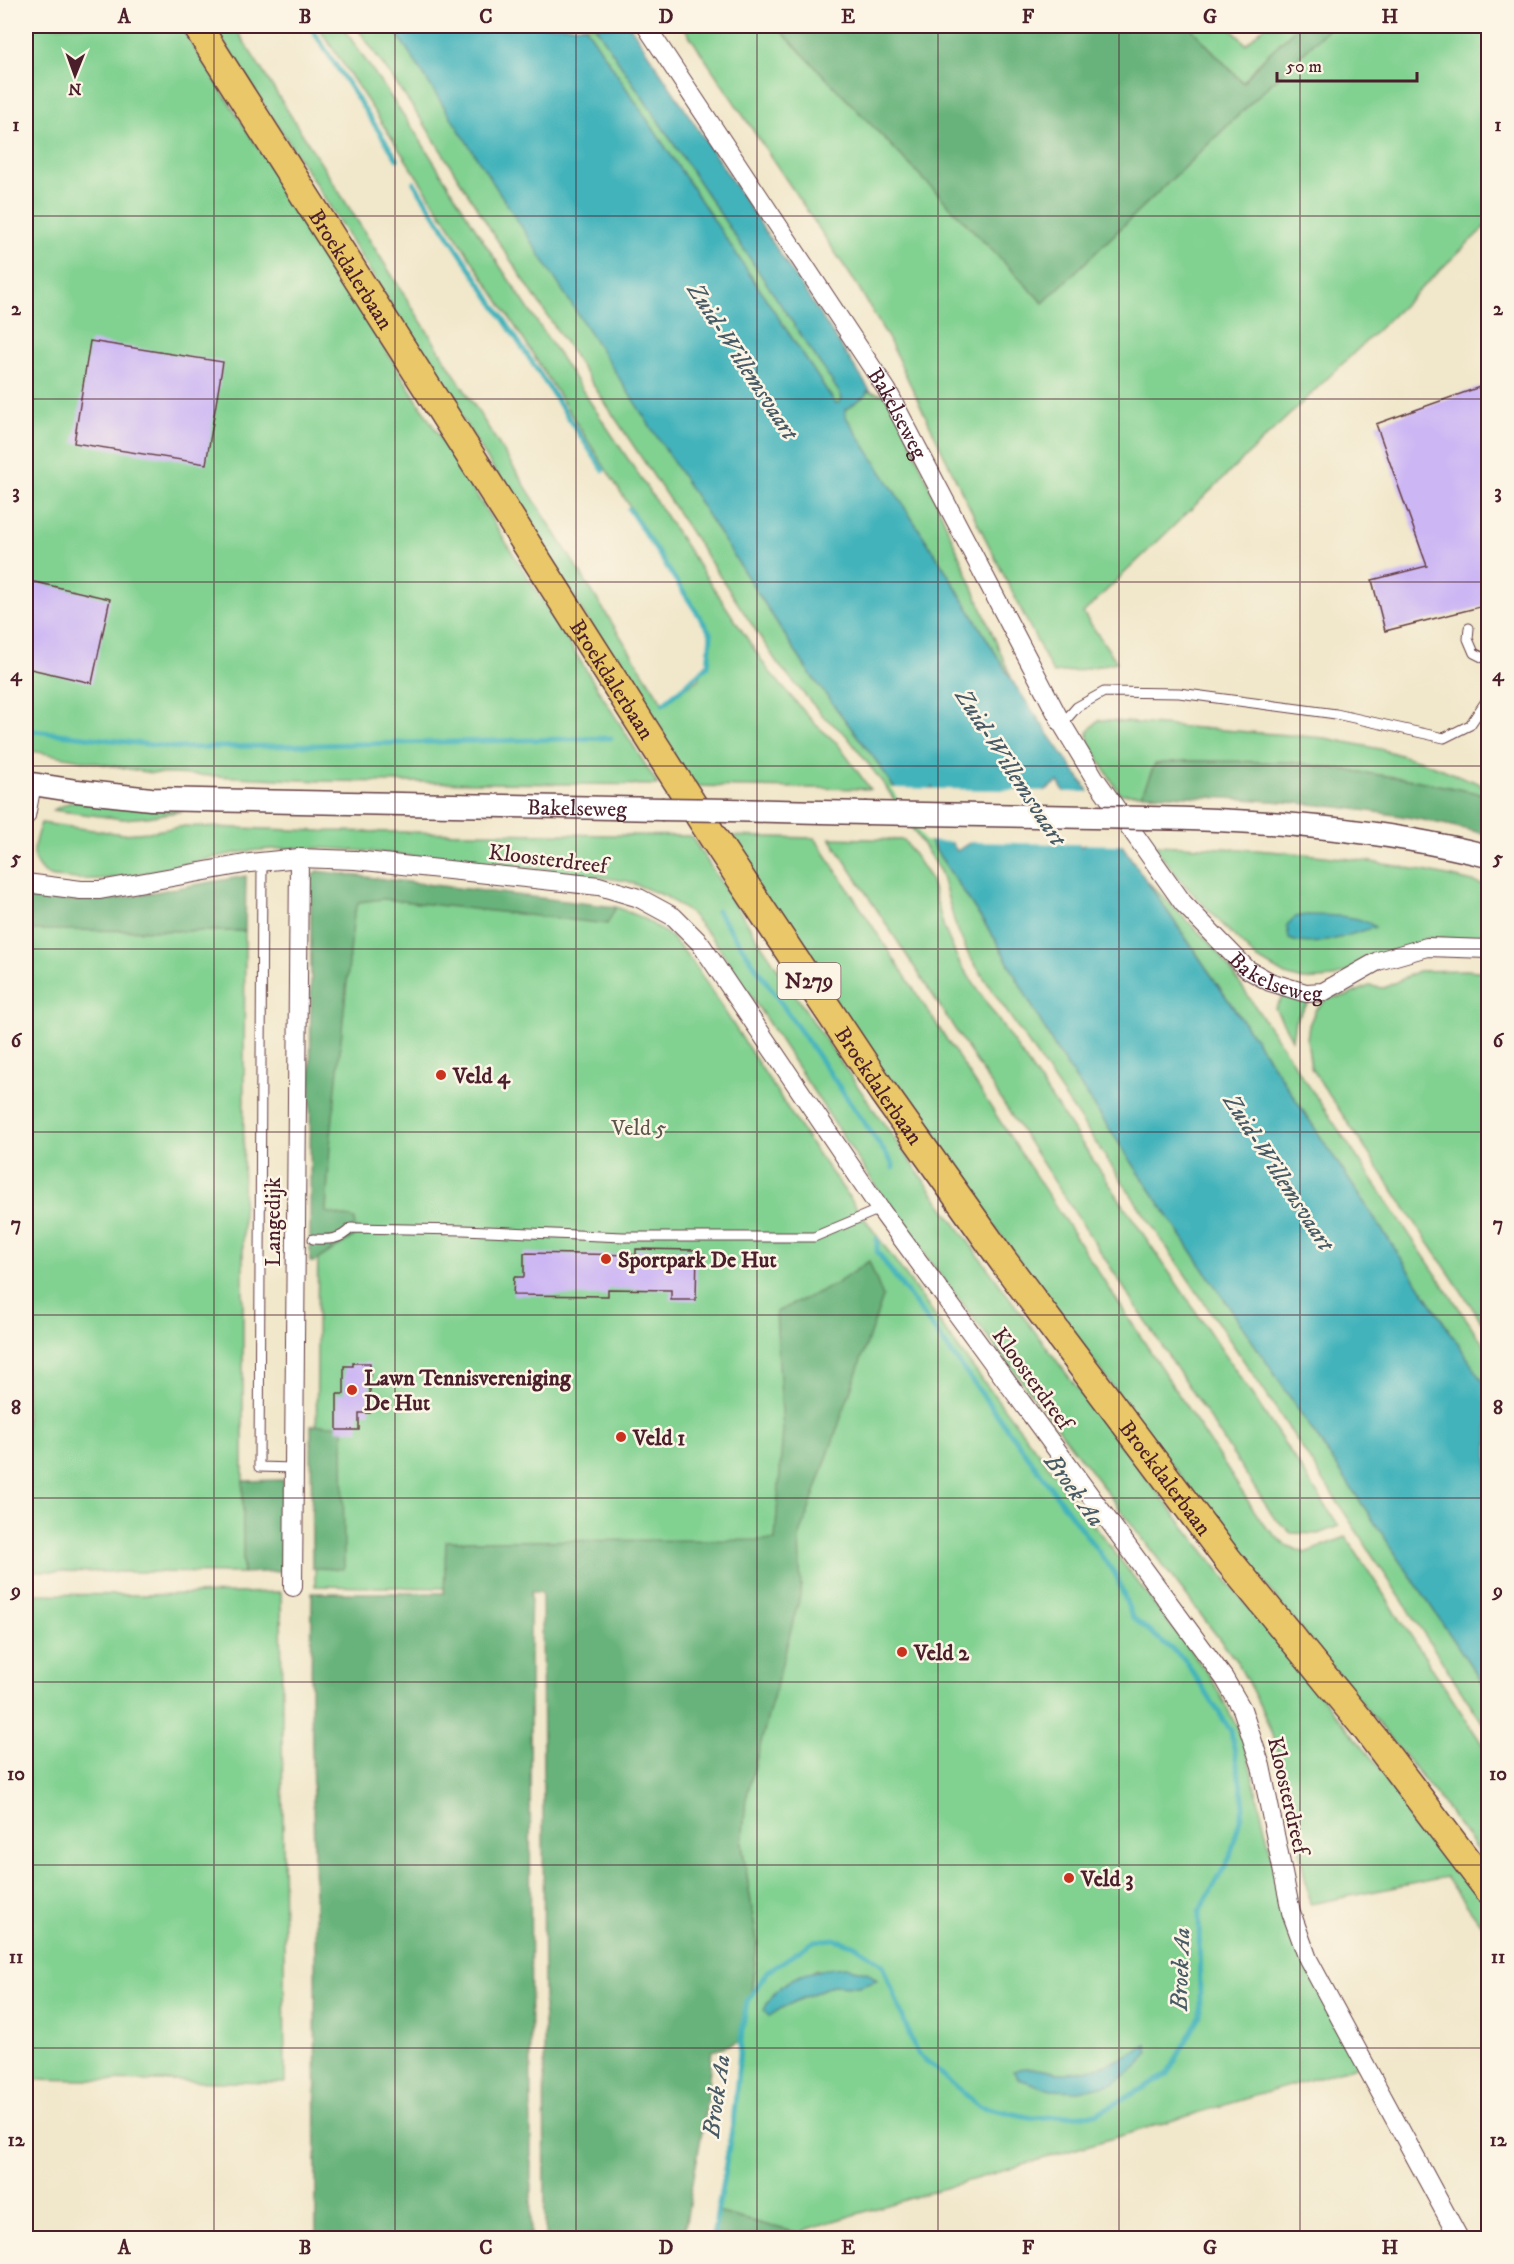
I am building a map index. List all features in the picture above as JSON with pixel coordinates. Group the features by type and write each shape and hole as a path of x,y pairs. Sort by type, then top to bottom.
{"main road":[{"name":"Broekdalerbaan","path":"197,26 713,837 883,1092 1004,1262 1228,1560 1365,1727 1488,1889"}],"street":[{"name":"Bakelseweg","path":"646,26 887,390 1062,724 1094,777 1183,903 1247,969 1270,982 1306,993 1323,993 1378,961 1427,947 1488,949"},
{"name":"Bakelseweg","path":"26,816 29,784 151,799 1148,818 1267,823 1341,829 1413,839 1488,856"},
{"name":"Kloosterdreef","path":"26,883 100,890 262,861 299,858 355,860 599,886 639,898 674,917 699,943 880,1209 1224,1678 1242,1709 1261,1766 1291,1912 1308,1959 1459,2238"},
{"name":"Langedijk","path":"293,1587 299,858"}],"lane":[{"path":"1469,628 1468,639 1474,654 1488,660"},
{"path":"1062,724 1077,707 1104,692 1179,693 1336,714 1444,738 1470,725 1488,698"},
{"path":"262,861 259,1467 294,1468"},
{"path":"313,1239 327,1240 343,1237 351,1228 623,1237 814,1237 880,1209"}],"green space":[{"path":"26,26 180,26 658,785 322,781 151,773 26,750"},
{"path":"213,26 234,26 662,702 698,680 710,655 709,631 506,312 318,26 342,26 415,132 486,245 768,670 815,724 837,743 870,789 691,786 317,186"},
{"path":"356,26 392,26 418,65 810,674 875,759 995,939 1057,1051 1488,1691 1488,1731 1267,1395 969,956 955,924 941,873 886,787 846,735 823,716 778,664 496,238 425,125"},
{"path":"585,26 595,26 839,392 842,402 835,403"},
{"path":"683,26 776,26 1043,303 1331,26 1488,26 1488,224 1083,613 1117,662 1053,673 888,338 859,288"},
{"path":"776,26 1189,26 1243,83 1261,61 1298,26 1331,26 1043,303"},
{"path":"1189,26 1228,26 1246,44 1265,26 1298,26 1261,61 1243,83"},
{"path":"867,391 885,395 895,405 1014,684 944,568 846,417 845,410 866,395"},
{"path":"1099,720 1325,738 1380,749 1424,762 1488,787 1488,795 1414,780 1290,762 1186,761 1155,764 1142,794 1120,794 1089,744 1088,731"},
{"path":"1186,761 1290,762 1414,780 1488,795 1488,835 1403,816 1360,810 1273,801 1142,794 1155,764"},
{"path":"73,801 182,811 123,819 53,810"},
{"path":"41,823 123,834 185,826 321,831 691,836 836,1056 989,1271 1149,1481 1397,1789 1478,1894 1488,1911 1488,1934 1446,1877 1310,1904 1290,1802 1274,1741 1262,1711 1237,1662 896,1217 716,943 691,914 665,896 627,881 556,871 348,850 281,848 259,850 115,878 55,877 41,870 35,858 36,837"},
{"path":"723,836 815,838 1263,1524 1285,1545 1305,1553 1346,1537 1488,1753 1488,1865 1434,1792 1282,1606 1146,1432 905,1106"},
{"path":"830,838 904,840 930,878 944,928 959,962 1339,1526 1318,1534 1291,1533 1273,1516"},
{"path":"1153,845 1280,852 1364,861 1405,867 1488,886 1488,942 1428,938 1332,978 1303,980 1285,975 1256,958 1183,883"},
{"path":"317,871 616,907 607,924 383,899 359,902 354,914 330,1146 326,1212 355,1219 354,1236 314,1262 310,1262 311,885 312,876"},
{"name":"Sportpark De Hut","path":"321,872 614,909 616,907 643,918 670,936 692,961 810,1143 961,1352 1212,1679 1244,1741 1285,1911 1359,2065 820,2225 805,2230 802,2234 716,2212 734,2108 745,2008 751,1993 757,1942 742,1844 745,1805 742,1805 776,1593 315,1586","holes":["815,1969 859,1986 832,1985 783,2007 769,2016"]},
{"path":"246,876 245,931 26,930 26,897 73,901 110,900"},
{"path":"1147,881 1217,950 1488,1351 1488,1389 1270,1061"},
{"path":"26,930 245,931 243,1573 26,1571"},
{"path":"1418,971 1488,972 1488,1331 1311,1068 1307,1039 1309,1025 1316,1009 1328,998 1347,996 1369,986 1384,988"},
{"path":"1283,996 1310,1000 1295,1021 1292,1039 1275,1008"},
{"path":"869,1261 883,1297 799,1538 801,1592 746,1799 742,1844 757,1942 751,1993 745,2008 740,2042 712,2050 705,2115 683,2238 545,2238 542,1592 531,1592 531,2238 316,2238 312,1593 444,1593 446,1541 775,1540 783,1430 776,1312 834,1285"},
{"path":"343,1425 344,1569 312,1568 311,1426"},
{"path":"283,1480 281,1571 243,1573 243,1481"},
{"path":"281,1592 285,2083 26,2079 26,1594 139,1595"},
{"path":"716,2212 802,2234 805,2238 711,2238"}],"water":[{"name":"Zuid-Willemsvaart","path":"392,26 585,26 835,403 839,403 842,399 839,392 595,26 630,26 871,392 867,391 866,395 845,410 846,417 944,568 1014,684 1100,808 1121,844 1270,1061 1488,1389 1488,1691 1057,1051 995,939 875,759 810,674","holes":["1058,782 1094,837 1081,847 1044,791","932,787 969,843 957,851 920,796"]},
{"path":"1307,915 1352,918 1375,927 1321,942 1309,943 1289,939 1287,925 1295,917"},
{"path":"845,1967 867,1972 877,1980 859,1986 832,1985 783,2007 769,2016 764,2010 778,1989 797,1976"},
{"path":"1147,2045 1149,2053 1139,2065 1115,2083 1079,2091 1051,2090 1019,2079 1013,2071 1032,2068 1058,2073 1086,2071 1117,2060"}],"pier":[{"path":"891,788 1049,791 1081,843 1090,837 1060,792 1093,792 1125,845 965,842 931,791 924,796 954,842 925,841"}],"building":[{"path":"90,341 223,362 206,464 74,443"},
{"path":"1488,384 1488,605 1385,631 1372,580 1427,566 1376,424"},
{"path":"26,580 110,599 92,683 26,668"},
{"path":"636,1249 697,1250 696,1300 671,1300 671,1290 608,1289 608,1296 513,1295 514,1277 524,1277 524,1253 636,1255"},
{"path":"353,1363 370,1363 370,1413 359,1413 359,1430 337,1430 337,1394 344,1394 344,1366 353,1366"}],"waterway":[{"path":"310,26 397,159"},
{"path":"414,183 603,470"},
{"path":"629,509 711,634 708,666 663,704"},
{"path":"26,730 178,748 611,738"},
{"path":"717,911 893,1164 893,1168"},
{"name":"Broek Aa","path":"713,2238 733,2123 747,2001 767,1972 814,1941 834,1939 856,1946 883,1965 916,2052 979,2106 1033,2118 1096,2114 1167,2075 1200,2016 1199,1912 1230,1857 1244,1804 1231,1731 1184,1659 1132,1617 1117,1577 888,1267 877,1251 877,1239"}],"place":[{"name":"Veld 4","path":"441,1075"},
{"name":"Sportpark De Hut","path":"606,1259"},
{"name":"Lawn Tennisvereniging De Hut","path":"352,1390"},
{"name":"Veld 1","path":"621,1437"},
{"name":"Veld 2","path":"902,1652"},
{"name":"Veld 3","path":"1069,1878"}],"park label":[{"name":"Veld 5","path":"639,1127"}]}
